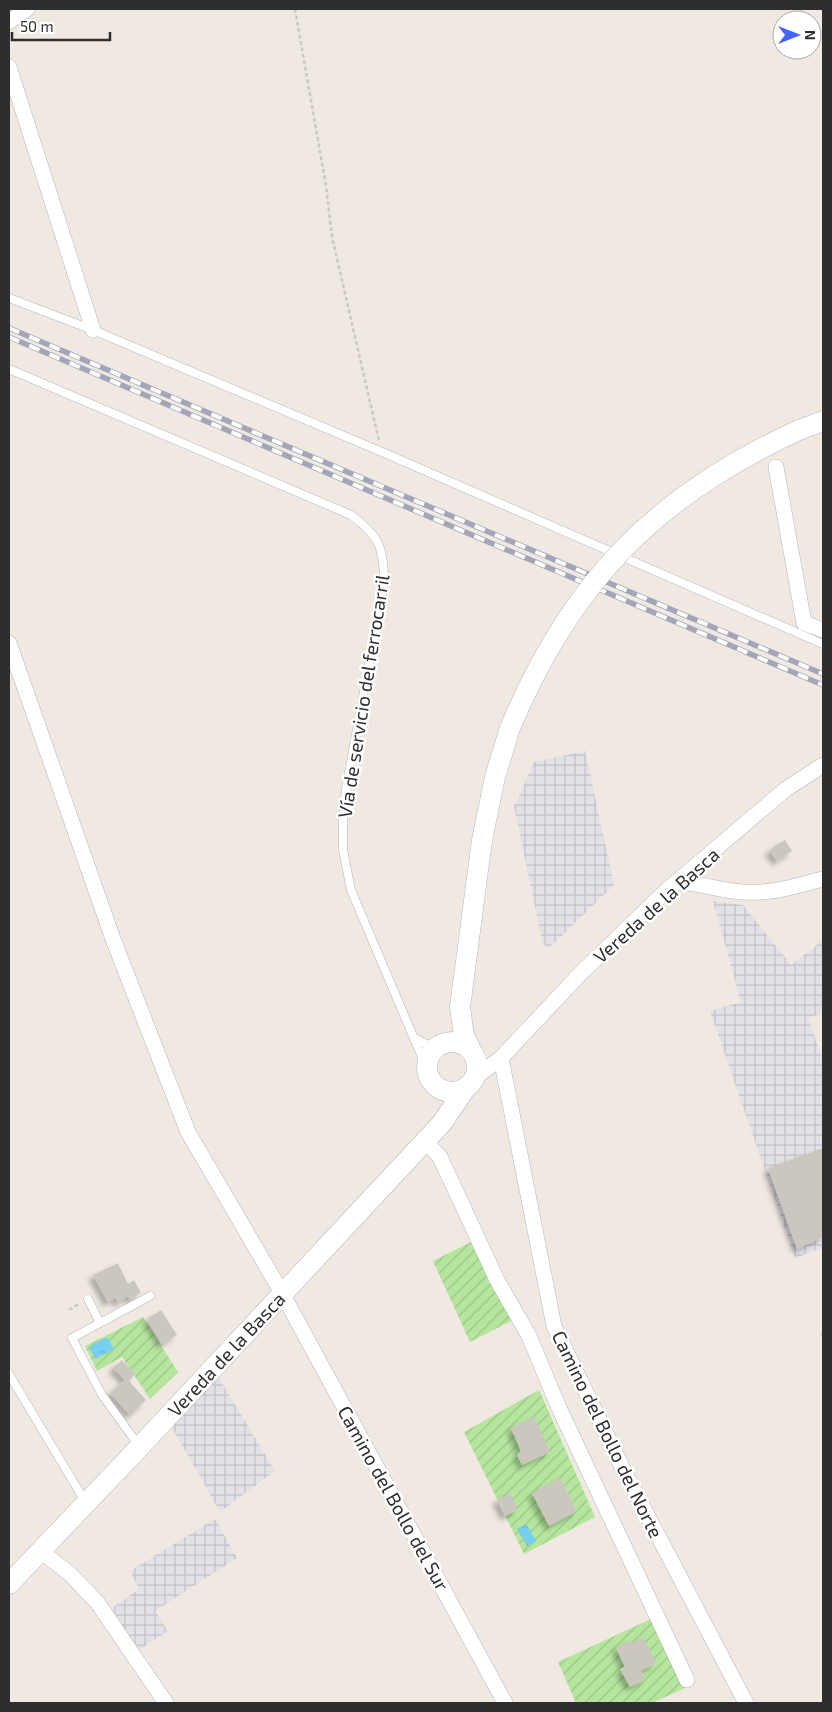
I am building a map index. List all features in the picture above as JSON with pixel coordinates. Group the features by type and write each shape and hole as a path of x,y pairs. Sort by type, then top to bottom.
{"street":[{"path":"9,22 27,9"},
{"path":"9,68 93,330"},
{"path":"442,1123 444,1104 437,1087 430,1079 427,1069 428,1057 440,1045 452,1028 460,1007 482,840 495,777 510,728 524,695 556,635 592,582 619,553 661,514 709,477 763,446 823,421"},
{"path":"776,467 804,623 823,630"},
{"name":"Camino del Bollo del Sur","path":"9,643 113,939 188,1132 282,1293 505,1703"},
{"name":"Vereda de la Basca","path":"9,1584 140,1447 442,1123 470,1083 501,1058 581,973 678,882 786,789 823,765"},
{"path":"678,882 700,883 742,892 769,892 823,879"},
{"path":"437,1087 452,1092 470,1083 477,1066 474,1055 464,1036 460,1007"},
{"path":"440,1045 454,1041 461,1043 474,1055 490,1060 501,1058"},
{"name":"Camino del Bollo del Norte","path":"501,1058 554,1326 628,1478 746,1703"},
{"path":"425,1141 440,1157 497,1280 529,1336 560,1408 687,1680"},
{"path":"40,1551 69,1573 98,1602 166,1703"}],"lane":[{"path":"9,298 93,330 382,452 823,644"},
{"name":"Vía de servicio del ferrocarril","path":"9,369 350,516 370,529 380,545 384,562 384,583 346,789 343,819 343,850 351,890 427,1069"},
{"path":"415,1038 426,1044 440,1045"},
{"path":"140,1447 102,1395 72,1338 150,1296"},
{"path":"88,1299 100,1323"},
{"path":"9,1374 86,1503"}],"path":[{"path":"295,9 326,186 332,237 382,452"}],"shaded area":[{"path":"585,751 614,885 549,948 543,944 514,807 534,762"},
{"path":"713,901 743,905 791,965 823,940 823,1013 808,1018 823,1060 823,1248 795,1258 710,1011 741,1002"},
{"path":"213,1368 275,1471 220,1512 169,1422"},
{"path":"215,1519 237,1558 155,1611 168,1631 137,1651 112,1608 139,1589 130,1571"}],"green space":[{"path":"473,1241 513,1320 470,1342 433,1261"},
{"path":"143,1317 178,1372 150,1399 122,1357 97,1371 85,1346"},
{"path":"539,1390 595,1517 524,1554 464,1432"},
{"path":"653,1618 685,1688 652,1703 576,1703 558,1662"}],"water":[{"path":"107,1337 114,1349 95,1359 89,1347"},
{"path":"526,1524 536,1541 527,1546 517,1529"}],"building":[{"path":"785,840 792,851 777,861 769,850"},
{"path":"823,1148 823,1237 797,1249 768,1168"},
{"path":"118,1263 128,1284 134,1280 141,1293 130,1300 128,1296 118,1303 116,1297 108,1302 93,1275"},
{"path":"161,1310 177,1335 162,1344 147,1319"},
{"path":"122,1360 135,1374 129,1381 146,1400 130,1415 110,1393 125,1380 113,1368"},
{"path":"534,1417 550,1452 522,1465 517,1455 521,1451 511,1428"},
{"path":"560,1478 577,1511 549,1526 532,1493"},
{"path":"510,1493 518,1510 505,1516 497,1500"},
{"path":"643,1638 656,1663 641,1671 645,1679 630,1687 620,1669 625,1667 616,1648 631,1640 633,1643"}],"railway":[{"path":"9,328 823,674"},
{"path":"9,337 823,685"}]}
